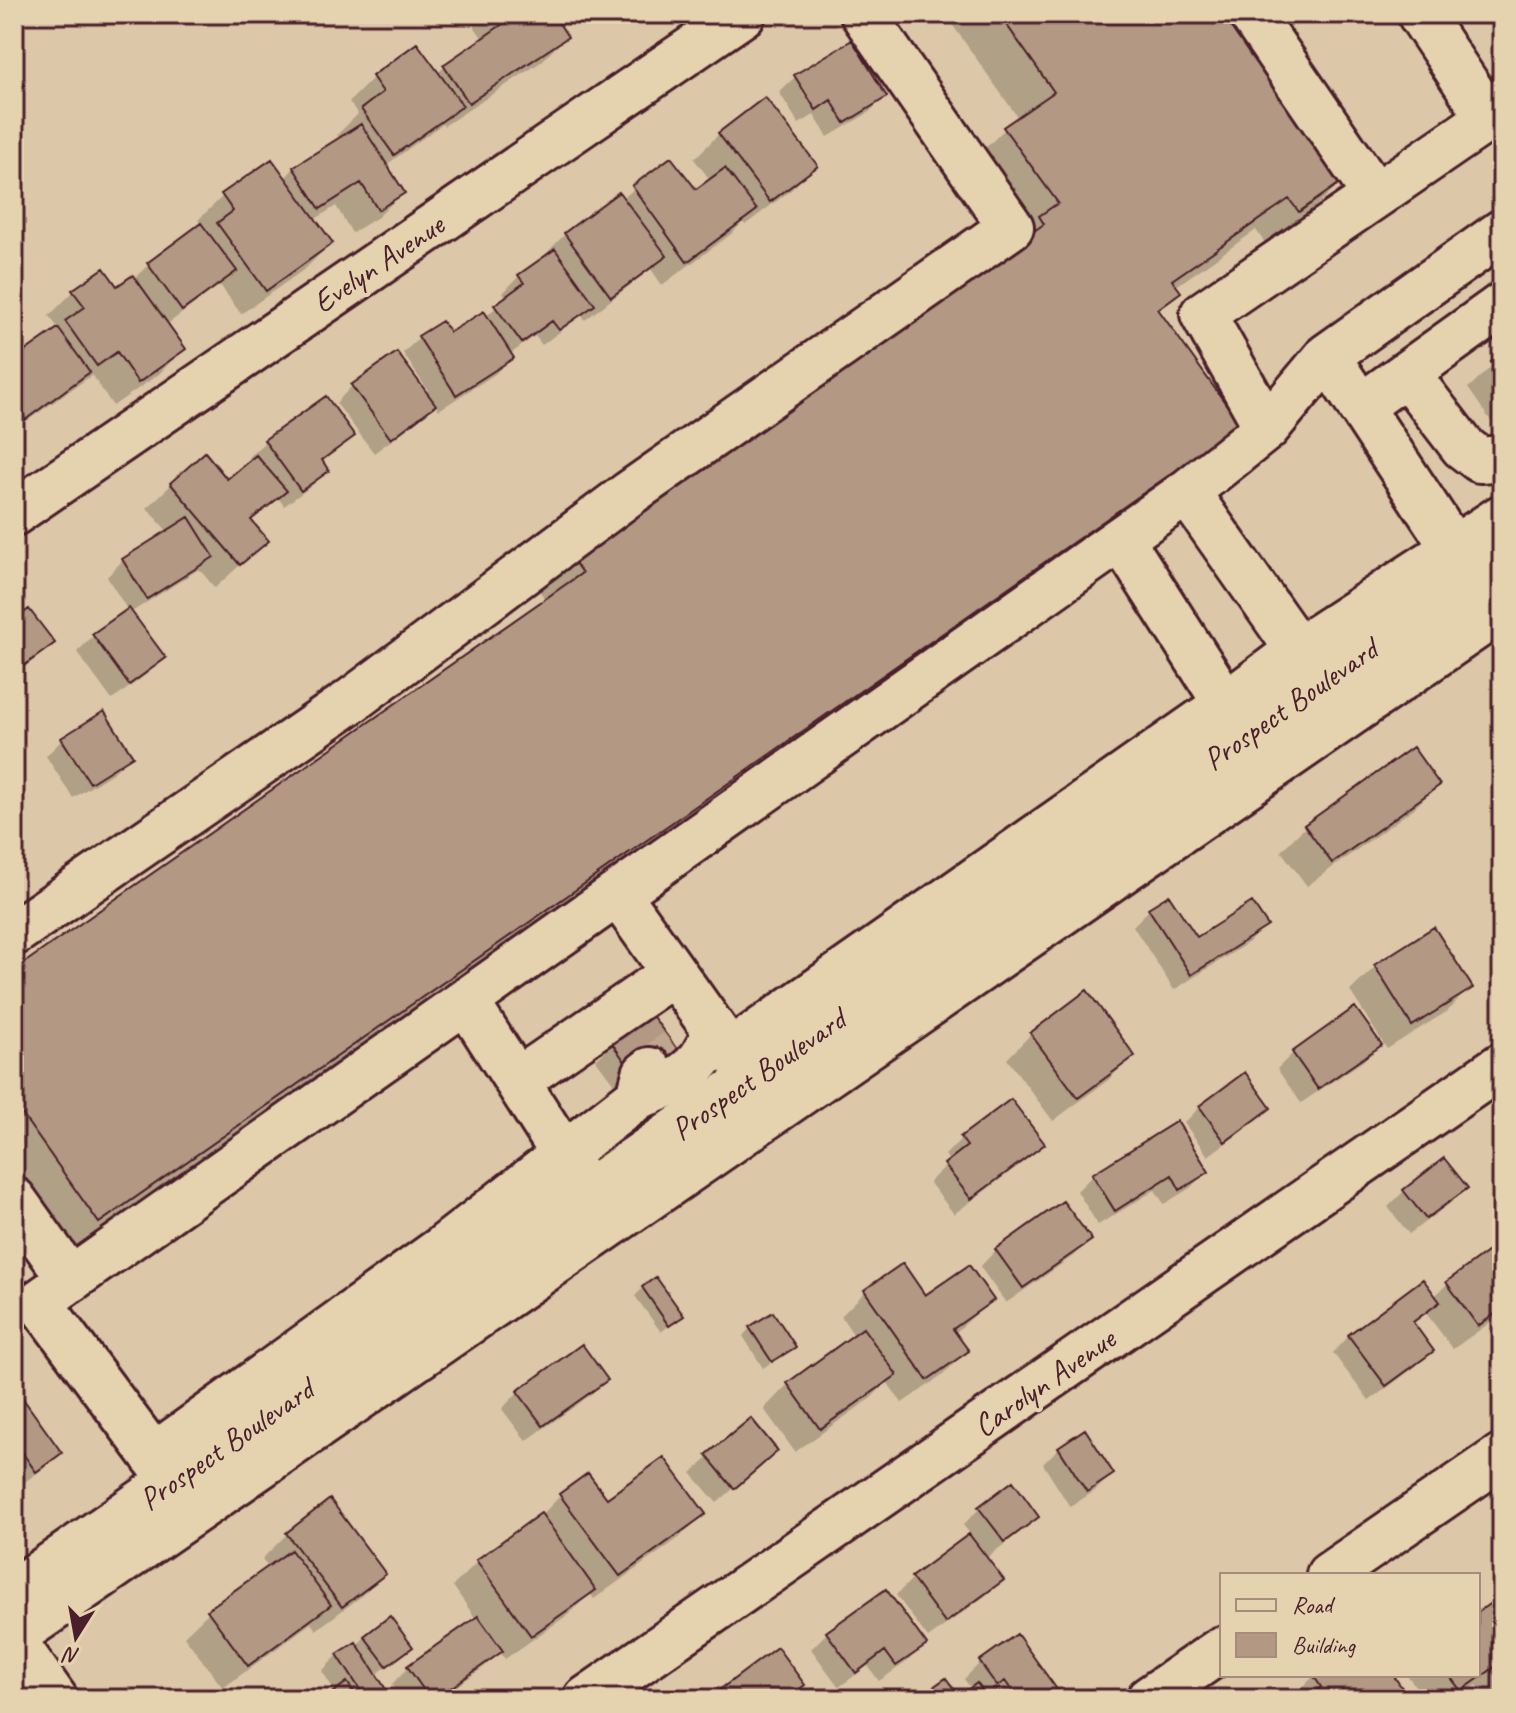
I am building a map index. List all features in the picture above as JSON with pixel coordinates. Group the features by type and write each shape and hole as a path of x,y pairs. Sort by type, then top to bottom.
{"main road":[{"name":"Evelyn Avenue","path":"14,513 743,14"},
{"path":"14,933 351,701 630,493 1011,227 863,14"},
{"path":"1251,14 1375,195"},
{"path":"1267,428 1203,314 1375,195 1496,126 1420,14"},
{"path":"41,1299 1187,492 1267,428 1327,356 1502,232"},
{"path":"1360,407 1502,305"},
{"path":"1327,356 1454,549"},
{"path":"1407,374 1463,447 1480,460 1502,458"},
{"path":"1187,492 1298,650"},
{"path":"1095,818 1226,704 1298,650 1397,607 1454,549 1502,517"},
{"path":"1121,539 1226,704"},
{"name":"Prospect Boulevard","path":"14,1591 162,1469 394,1305 588,1192 696,1060 811,1016 1397,607 1502,556"},
{"name":"Prospect Boulevard","path":"14,1638 1502,609"},
{"path":"394,1305 444,1247 563,1154 696,1060 674,973 618,894"},
{"path":"517,1081 674,973"},
{"path":"466,1001 588,1192"},
{"name":"Carolyn Avenue","path":"586,1699 1502,1065"},
{"path":"14,1200 41,1299 162,1469"},
{"path":"1332,1573 1502,1456"},
{"path":"14,1638 55,1699"},
{"path":"1149,1699 1220,1650"}],"building":[{"path":"507,14 553,14 568,37 469,103 443,65 510,19"},
{"path":"999,14 1231,14 1347,178 1299,212 1289,199 1172,280 1181,292 1158,309 1241,425 99,1223 14,1103 14,970 582,573 570,556 1044,224 1039,216 1058,203 1003,127 1054,92"},
{"path":"852,40 887,97 845,123 831,100 816,110 794,75"},
{"path":"417,43 463,106 394,155 361,109 383,92 372,76"},
{"path":"765,97 818,166 770,202 718,133"},
{"path":"361,124 405,193 378,210 361,183 320,209 293,167"},
{"path":"671,157 696,189 725,168 757,210 687,262 632,186"},
{"path":"272,159 333,243 266,291 217,223 233,211 221,194"},
{"path":"619,192 667,256 611,297 564,233"},
{"path":"201,223 237,271 182,311 147,263"},
{"path":"555,249 595,305 559,330 552,321 522,343 494,305 524,283 518,275"},
{"path":"104,268 117,286 133,275 186,349 138,383 117,352 97,366 65,321 85,307 72,290"},
{"path":"484,311 514,358 456,395 418,336 442,321 450,332"},
{"path":"58,328 90,372 25,420 14,405 14,359"},
{"path":"397,352 436,405 391,439 351,385"},
{"path":"1502,355 1502,377 1491,362"},
{"path":"326,396 355,436 322,460 329,471 301,491 264,440"},
{"path":"205,452 227,479 256,455 287,491 251,520 269,541 240,565 170,483"},
{"path":"189,517 214,557 147,599 122,559"},
{"path":"129,608 166,658 129,685 92,634"},
{"path":"29,609 55,643 14,673 14,620"},
{"path":"104,711 133,756 90,783 61,738"},
{"path":"1413,747 1440,785 1332,863 1304,825"},
{"path":"1169,895 1197,937 1252,902 1268,926 1191,975 1148,908"},
{"path":"1434,927 1473,988 1412,1026 1374,965"},
{"path":"1087,990 1135,1056 1078,1098 1030,1033"},
{"path":"1355,1007 1382,1045 1318,1089 1292,1052"},
{"path":"651,1014 687,1063 631,1070 611,1042"},
{"path":"1245,1072 1271,1108 1225,1142 1199,1106"},
{"path":"1011,1099 1045,1144 971,1199 944,1164 967,1146 960,1137"},
{"path":"1177,1121 1209,1172 1180,1190 1172,1175 1115,1211 1092,1174"},
{"path":"1444,1158 1468,1188 1426,1219 1403,1190"},
{"path":"1063,1201 1092,1240 1023,1288 995,1249"},
{"path":"1502,1241 1502,1309 1478,1326 1446,1282"},
{"path":"903,1263 925,1295 969,1265 994,1300 953,1329 969,1351 927,1380 864,1290"},
{"path":"656,1277 684,1316 669,1326 642,1287"},
{"path":"1423,1279 1440,1302 1413,1322 1434,1351 1386,1386 1348,1335"},
{"path":"773,1312 796,1347 772,1362 749,1327"},
{"path":"863,1328 897,1375 820,1429 787,1383"},
{"path":"582,1344 608,1380 543,1426 517,1391"},
{"path":"14,1386 62,1453 36,1472 14,1441"},
{"path":"751,1418 778,1451 734,1489 706,1455"},
{"path":"1085,1429 1114,1474 1087,1492 1058,1447"},
{"path":"664,1457 706,1514 620,1576 559,1494 588,1473 607,1498"},
{"path":"1013,1481 1039,1517 1005,1542 978,1507"},
{"path":"330,1499 386,1574 342,1607 286,1533"},
{"path":"541,1513 596,1590 531,1636 476,1560"},
{"path":"969,1534 1004,1580 945,1623 911,1577"},
{"path":"291,1550 331,1605 248,1666 207,1610"},
{"path":"886,1589 927,1645 896,1666 885,1651 856,1673 826,1632"},
{"path":"1502,1595 1502,1662 1461,1691 1450,1677 1480,1677 1480,1611"},
{"path":"390,1616 413,1647 387,1666 364,1636"},
{"path":"478,1616 503,1651 435,1699 430,1699 407,1666"},
{"path":"1017,1634 1061,1695 1056,1699 1018,1699 1005,1681 997,1686 979,1661"},
{"path":"356,1642 392,1699 366,1699 337,1654"},
{"path":"777,1647 805,1685 786,1699 724,1699 718,1691"},
{"path":"1314,1677 1394,1677 1407,1695 1401,1699 1313,1699 1310,1695 1321,1687"},
{"path":"946,1678 959,1696 977,1683 988,1699 916,1699"},
{"path":"347,1682 359,1699 324,1699"}],"tunnel":[{"path":"650,1070 677,1050"}]}
